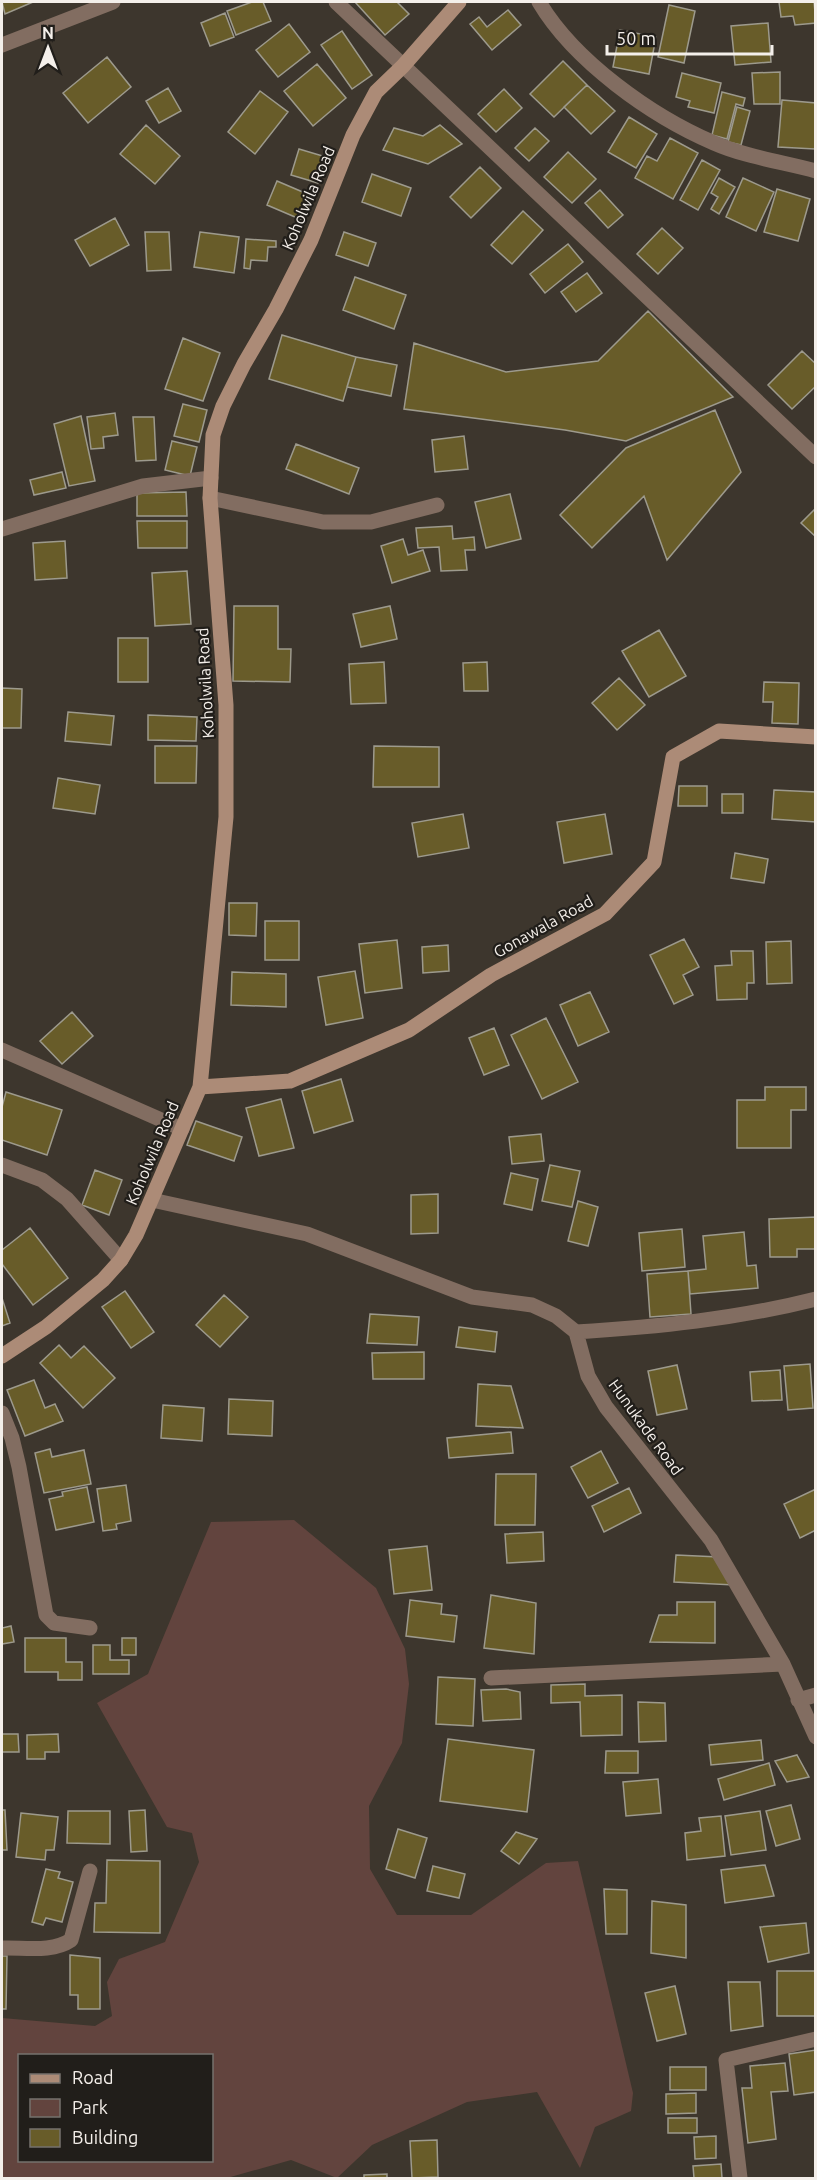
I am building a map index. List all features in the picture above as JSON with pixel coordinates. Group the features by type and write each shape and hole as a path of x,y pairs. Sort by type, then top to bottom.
{"street":[{"path":"2,45 113,2"},
{"path":"336,2 816,457"},
{"name":"Koholwila Road","path":"2,1356 46,1327 103,1280 121,1260 136,1235 152,1200 200,1087 226,817 226,705 210,498 213,435 223,406 311,240 353,135 376,92 403,66 459,2"},
{"path":"539,2 554,27 633,99 715,144 816,171"},
{"path":"2,529 143,486 211,478"},
{"path":"210,498 323,522 371,522 437,505"},
{"name":"Gonawala Road","path":"200,1087 290,1081 409,1030 490,975 605,914 654,862 673,756 719,731 816,737"},
{"path":"2,1050 182,1130"},
{"path":"2,1165 42,1180 67,1199 121,1260"},
{"path":"152,1200 308,1234 472,1297 532,1305 556,1316 576,1332 638,1328 755,1314 816,1299"},
{"name":"Hunukade Road","path":"576,1332 588,1376 606,1407 711,1540 783,1664 816,1737"},
{"path":"2,1413 12,1438 19,1467 46,1615 54,1623 90,1628"},
{"path":"491,1678 783,1664"},
{"path":"798,1700 816,1695"},
{"path":"2,1947 62,1946 71,1940 90,1871"},
{"path":"740,2178 726,2060 816,2038"}],"green space":[{"path":"294,1520 376,1588 405,1649 409,1684 402,1743 369,1806 370,1869 397,1915 471,1915 546,1863 578,1861 633,2093 631,2111 595,2127 580,2168 537,2092 467,2102 372,2145 337,2178 291,2160 227,2178 2,2178 2,2018 95,2026 112,2016 107,1982 119,1959 165,1942 199,1862 192,1833 167,1827 97,1703 148,1674 211,1522"}],"building":[{"path":"2,2 33,2 5,14"},
{"path":"252,2 263,2 271,21 236,35 227,11"},
{"path":"355,2 397,2 409,14 385,35"},
{"path":"779,2 814,2 816,23 795,25 793,16 781,17"},
{"path":"669,5 695,11 684,63 658,57"},
{"path":"508,10 521,25 492,50 470,24 479,17 487,27"},
{"path":"225,13 234,37 210,46 201,23"},
{"path":"768,23 771,62 735,65 731,26"},
{"path":"289,24 310,52 278,77 256,50"},
{"path":"620,30 656,37 649,74 613,67"},
{"path":"342,31 372,75 352,89 321,45"},
{"path":"107,57 131,87 88,123 63,93"},
{"path":"563,61 587,85 554,117 530,94"},
{"path":"317,64 346,98 313,126 284,91"},
{"path":"780,72 780,104 754,104 752,73"},
{"path":"682,73 721,83 714,113 688,107 690,101 676,97"},
{"path":"587,85 615,111 591,134 564,107"},
{"path":"168,88 181,111 159,123 146,101"},
{"path":"504,89 522,108 496,132 478,114"},
{"path":"260,91 288,112 255,154 228,132"},
{"path":"722,92 745,98 743,106 736,104 727,139 712,135"},
{"path":"782,100 816,103 815,149 778,147"},
{"path":"737,107 750,111 741,145 728,142"},
{"path":"629,117 657,134 636,168 608,152"},
{"path":"146,125 180,156 155,184 120,154"},
{"path":"440,125 462,144 428,164 383,150 394,128 423,136"},
{"path":"535,128 549,141 529,161 515,148"},
{"path":"670,138 698,153 673,199 635,178 647,156 657,161"},
{"path":"299,149 326,157 318,183 291,175"},
{"path":"568,152 596,179 572,203 544,177"},
{"path":"702,160 720,170 698,210 680,200"},
{"path":"480,167 501,188 471,218 450,197"},
{"path":"372,174 411,188 401,216 362,202"},
{"path":"719,178 735,187 719,214 711,209 718,197 711,193"},
{"path":"743,178 774,192 756,231 726,217"},
{"path":"277,181 312,196 302,220 267,205"},
{"path":"777,189 810,199 798,241 764,232"},
{"path":"600,190 623,215 608,228 585,203"},
{"path":"523,211 543,230 512,264 491,245"},
{"path":"115,218 129,245 90,266 75,240"},
{"path":"662,228 683,248 658,274 637,254"},
{"path":"145,232 169,232 171,270 147,271"},
{"path":"200,232 239,237 234,273 194,267"},
{"path":"344,232 376,243 368,266 336,255"},
{"path":"246,239 276,241 276,247 268,247 267,261 251,260 250,269 244,268"},
{"path":"568,244 583,262 545,293 530,274"},
{"path":"587,273 602,293 576,312 561,292"},
{"path":"355,277 406,295 394,329 343,310"},
{"path":"648,311 733,397 626,441 565,430 404,409 414,343 506,372 598,361"},
{"path":"282,335 356,357 343,401 269,379"},
{"path":"183,338 220,353 203,401 165,389"},
{"path":"802,351 816,364 816,386 792,409 768,385"},
{"path":"356,357 397,365 391,396 347,387"},
{"path":"183,404 207,410 199,442 174,436"},
{"path":"715,410 741,472 667,560 644,496 592,548 560,515 626,448"},
{"path":"115,413 118,435 103,437 104,448 91,449 87,417"},
{"path":"81,416 95,481 69,486 54,424"},
{"path":"133,417 154,417 156,460 136,461"},
{"path":"464,436 468,469 435,472 432,440"},
{"path":"172,441 197,447 190,476 165,470"},
{"path":"296,444 359,468 349,494 286,469"},
{"path":"62,472 66,488 34,495 30,480"},
{"path":"186,492 187,516 137,516 137,493"},
{"path":"510,494 521,539 486,548 475,502"},
{"path":"816,508 816,537 801,523"},
{"path":"137,521 187,521 187,548 138,548"},
{"path":"452,526 453,539 474,537 475,550 465,550 467,570 441,571 439,547 418,548 416,528"},
{"path":"403,539 408,555 423,550 430,571 392,583 381,546"},
{"path":"65,541 67,578 35,580 33,543"},
{"path":"187,571 191,624 155,626 152,573"},
{"path":"234,606 278,606 278,649 291,649 290,682 233,681"},
{"path":"390,606 397,639 361,647 353,614"},
{"path":"659,630 686,676 649,697 622,651"},
{"path":"118,638 148,638 148,682 118,682"},
{"path":"384,662 386,703 351,704 349,664"},
{"path":"487,662 488,691 464,691 463,663"},
{"path":"619,678 645,705 617,730 592,703"},
{"path":"764,682 799,683 798,724 772,723 773,702 763,702"},
{"path":"2,688 22,689 21,728 2,728"},
{"path":"68,712 114,716 111,745 65,741"},
{"path":"148,715 197,717 196,741 148,740"},
{"path":"155,746 197,746 196,783 155,783"},
{"path":"374,746 439,747 439,787 373,787"},
{"path":"58,778 100,785 95,814 53,808"},
{"path":"679,786 707,786 707,806 678,806"},
{"path":"774,790 816,792 816,822 772,819"},
{"path":"722,794 743,794 743,813 722,813"},
{"path":"463,814 469,848 418,857 412,823"},
{"path":"605,814 612,854 564,863 557,822"},
{"path":"735,853 768,859 764,883 731,878"},
{"path":"229,903 257,903 256,936 229,935"},
{"path":"265,921 299,921 299,960 265,960"},
{"path":"684,939 699,967 683,975 693,995 674,1004 650,955"},
{"path":"397,940 402,988 365,993 359,944"},
{"path":"791,941 792,983 767,984 766,942"},
{"path":"448,945 449,971 423,973 422,947"},
{"path":"731,951 753,951 754,983 747,983 747,999 717,1000 715,966 732,965"},
{"path":"355,971 363,1018 326,1025 318,977"},
{"path":"232,972 286,974 286,1007 231,1005"},
{"path":"590,992 609,1032 578,1046 560,1005"},
{"path":"72,1012 93,1036 62,1064 40,1041"},
{"path":"546,1018 578,1082 542,1099 511,1035"},
{"path":"494,1028 509,1065 484,1075 469,1038"},
{"path":"341,1079 353,1121 314,1133 302,1091"},
{"path":"765,1087 806,1087 806,1110 791,1110 791,1148 737,1148 737,1100 765,1100"},
{"path":"6,1092 62,1110 47,1155 2,1140 2,1107"},
{"path":"281,1099 294,1148 259,1156 246,1108"},
{"path":"196,1121 242,1137 234,1161 187,1145"},
{"path":"541,1134 544,1161 512,1164 509,1137"},
{"path":"550,1165 580,1171 572,1207 542,1201"},
{"path":"95,1170 122,1180 109,1215 82,1205"},
{"path":"511,1173 538,1179 532,1210 504,1204"},
{"path":"438,1194 438,1233 411,1234 411,1195"},
{"path":"578,1201 598,1207 588,1246 568,1241"},
{"path":"816,1217 816,1249 797,1249 797,1257 770,1257 769,1219"},
{"path":"30,1228 68,1278 33,1305 2,1264 2,1250"},
{"path":"682,1229 685,1267 642,1271 639,1233"},
{"path":"744,1232 747,1266 756,1265 758,1288 690,1294 688,1271 706,1269 703,1236"},
{"path":"688,1271 691,1314 650,1317 647,1274"},
{"path":"125,1291 154,1332 131,1348 102,1307"},
{"path":"224,1295 248,1317 220,1347 196,1325"},
{"path":"2,1298 10,1323 2,1326"},
{"path":"370,1314 419,1317 417,1345 367,1343"},
{"path":"459,1327 497,1332 495,1352 456,1347"},
{"path":"59,1345 71,1358 84,1346 115,1378 83,1408 40,1363"},
{"path":"424,1352 424,1379 373,1379 372,1353"},
{"path":"810,1364 813,1408 788,1410 784,1366"},
{"path":"677,1365 687,1409 657,1415 648,1371"},
{"path":"780,1370 782,1400 752,1401 750,1372"},
{"path":"34,1380 45,1408 55,1404 63,1421 25,1436 7,1390"},
{"path":"478,1384 511,1386 523,1428 476,1426"},
{"path":"229,1399 273,1401 272,1436 228,1434"},
{"path":"163,1405 204,1408 202,1441 161,1438"},
{"path":"511,1432 513,1453 449,1458 447,1438"},
{"path":"50,1449 52,1457 84,1450 91,1484 44,1493 35,1453"},
{"path":"601,1451 618,1483 588,1498 571,1467"},
{"path":"496,1474 536,1474 535,1525 495,1525"},
{"path":"126,1485 131,1521 116,1524 117,1529 103,1531 97,1489"},
{"path":"87,1487 94,1522 56,1530 49,1499 63,1496 62,1492"},
{"path":"629,1488 641,1513 604,1532 592,1506"},
{"path":"816,1489 816,1530 800,1538 784,1504"},
{"path":"543,1532 544,1561 507,1563 505,1534"},
{"path":"427,1546 432,1590 394,1594 389,1550"},
{"path":"676,1555 719,1557 734,1585 674,1582"},
{"path":"491,1595 536,1603 534,1654 484,1648"},
{"path":"410,1600 442,1604 441,1614 457,1616 454,1642 406,1636"},
{"path":"677,1602 715,1602 715,1643 650,1642 659,1615 677,1615"},
{"path":"11,1626 14,1642 2,1644 2,1628"},
{"path":"25,1638 66,1638 66,1662 82,1662 82,1680 58,1680 58,1672 25,1672"},
{"path":"122,1638 136,1638 136,1655 122,1655"},
{"path":"93,1645 110,1645 110,1660 129,1660 129,1674 93,1674"},
{"path":"438,1677 475,1679 473,1726 436,1724"},
{"path":"585,1684 585,1696 622,1695 622,1735 581,1736 580,1702 551,1703 551,1685"},
{"path":"506,1689 520,1692 521,1719 483,1721 481,1690"},
{"path":"638,1702 665,1703 666,1741 639,1742"},
{"path":"2,1734 18,1734 19,1752 2,1752"},
{"path":"58,1734 59,1752 45,1752 45,1759 27,1759 27,1735"},
{"path":"448,1739 534,1750 527,1812 440,1801"},
{"path":"761,1740 763,1760 711,1765 709,1745"},
{"path":"606,1751 638,1751 638,1773 605,1773"},
{"path":"797,1755 809,1777 787,1782 775,1761"},
{"path":"769,1763 775,1785 724,1800 718,1779"},
{"path":"658,1779 661,1813 626,1816 623,1782"},
{"path":"791,1805 800,1839 776,1846 766,1811"},
{"path":"2,1810 5,1810 7,1850 2,1850"},
{"path":"145,1810 147,1851 131,1852 129,1811"},
{"path":"68,1811 110,1811 110,1844 67,1843"},
{"path":"760,1811 766,1850 731,1855 725,1816"},
{"path":"21,1813 58,1817 54,1850 46,1850 45,1860 16,1857"},
{"path":"721,1816 725,1856 687,1860 685,1833 701,1831 699,1818"},
{"path":"398,1829 427,1838 415,1878 386,1869"},
{"path":"516,1832 537,1839 519,1864 501,1851"},
{"path":"107,1860 160,1861 160,1933 94,1932 95,1903 106,1903"},
{"path":"765,1865 774,1896 725,1903 721,1870"},
{"path":"433,1866 465,1874 459,1898 427,1891"},
{"path":"46,1869 60,1872 58,1878 73,1882 62,1922 46,1918 43,1925 32,1922"},
{"path":"604,1889 627,1890 627,1934 606,1934"},
{"path":"652,1901 686,1905 686,1958 651,1953"},
{"path":"806,1923 809,1953 768,1962 760,1927"},
{"path":"70,1955 100,1958 100,2009 78,2009 78,1995 70,1995"},
{"path":"2,1956 7,1956 6,2009 2,2009"},
{"path":"777,1971 816,1971 816,2016 777,2016"},
{"path":"728,1982 760,1982 763,2026 731,2031"},
{"path":"675,1986 686,2034 657,2041 645,1993"},
{"path":"816,2050 816,2092 794,2095 789,2054"},
{"path":"785,2063 788,2091 771,2092 776,2139 748,2143 742,2088 752,2088 750,2066"},
{"path":"670,2067 706,2067 706,2090 670,2090"},
{"path":"696,2093 696,2113 666,2114 666,2094"},
{"path":"668,2118 697,2118 697,2133 668,2133"},
{"path":"716,2136 716,2158 695,2159 694,2137"},
{"path":"437,2140 438,2177 412,2178 410,2141"},
{"path":"721,2164 722,2178 694,2178 693,2166"},
{"path":"387,2174 387,2178 364,2178 364,2175"}]}
